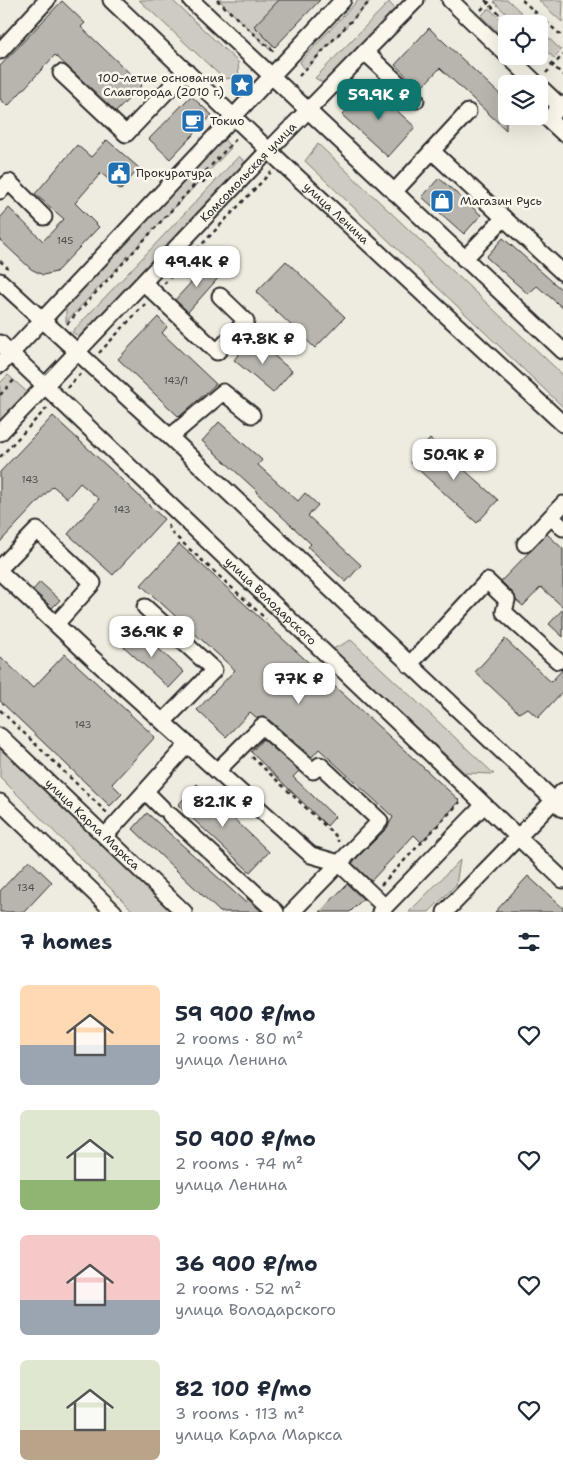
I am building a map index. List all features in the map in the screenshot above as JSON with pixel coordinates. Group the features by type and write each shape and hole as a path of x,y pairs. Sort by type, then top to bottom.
{"street":[{"path":"0,51 47,0"},
{"name":"улица Ленина","path":"111,0 563,424"},
{"path":"191,0 563,351"},
{"path":"0,365 5,348 42,320 343,0"},
{"path":"450,0 498,46"},
{"name":"Комсомольская улица","path":"0,433 269,150 365,52 406,3"},
{"path":"365,52 416,100"},
{"path":"517,65 528,75"},
{"path":"61,72 126,134 186,71"},
{"path":"548,93 562,105 548,119 563,133"},
{"path":"394,192 468,112"},
{"path":"432,151 563,273"},
{"path":"0,190 9,182 44,217"},
{"path":"464,259 504,218"},
{"path":"0,281 170,437 409,665 560,800 518,838 445,912"},
{"path":"144,282 217,352 246,321 220,296"},
{"name":"улица Володарского","path":"5,348 323,650 483,806 563,880"},
{"path":"170,437 223,392 252,416"},
{"path":"525,544 563,504"},
{"path":"551,517 563,528"},
{"path":"56,624 93,583 36,530 0,570 56,624 311,855 340,863 372,894 382,909 483,806"},
{"path":"409,665 487,581 508,600 504,612 558,660"},
{"path":"145,607 214,670 163,722"},
{"path":"218,770 262,726 313,771 320,765 380,821 292,912"},
{"name":"улица Карла Маркса","path":"0,736 184,912"},
{"path":"105,836 188,744"},
{"path":"146,792 276,912"},
{"path":"0,802 114,912"}],"path":[{"path":"217,0 273,52 280,51"},
{"path":"298,76 371,0"},
{"path":"485,0 501,15"},
{"path":"524,0 563,37"},
{"path":"545,75 563,55"},
{"path":"548,60 563,75"},
{"path":"57,334 200,179 203,182 210,175 206,171 238,137"},
{"path":"0,458 273,170"},
{"path":"0,395 26,368"},
{"path":"166,519 172,533 267,620"},
{"path":"0,710 117,822"},
{"path":"241,747 338,838 340,863"},
{"path":"372,894 463,800"}],"shaded area":[{"path":"139,0 172,0 238,62 239,77 224,79"},
{"path":"219,0 316,0 269,49"},
{"path":"358,0 371,0 305,70 300,62"},
{"path":"495,0 508,0 524,15 508,15 494,2"},
{"path":"563,0 562,22 539,1"},
{"path":"389,2 395,9 323,83 315,78"},
{"path":"489,8 498,17 498,32 481,16"},
{"path":"548,38 561,50 554,58 548,52"},
{"path":"224,139 231,148 66,322 66,299"},
{"path":"318,144 563,375 563,407 305,161"},
{"path":"239,156 247,164 81,338 72,332"},
{"path":"8,375 28,393 0,422 0,383"},
{"path":"351,640 494,774 465,773 333,649"},
{"path":"0,741 177,912 134,912 0,777"},
{"path":"460,860 456,885 429,912 409,912"}],"building":[{"path":"279,0 320,0 275,47 254,26"},
{"path":"62,1 85,23 81,27 142,85 116,112 55,55 8,106 0,99 0,66"},
{"path":"429,28 498,93 498,122 440,68 420,89 395,65"},
{"path":"370,86 415,127 388,157 342,115"},
{"path":"191,96 212,115 170,159 149,139"},
{"path":"107,140 139,168 121,190 101,173 75,203 99,227 56,272 43,275 31,269 0,240 0,218 9,208 43,241 64,219 35,194 77,145 91,157"},
{"path":"439,178 481,215 464,234 422,197"},
{"path":"503,238 563,291 563,308 537,286 528,294 486,257"},
{"path":"286,261 345,317 315,348 256,292"},
{"path":"207,265 220,276 188,312 175,300"},
{"path":"158,317 167,327 162,333 216,384 179,417 118,359"},
{"path":"252,337 292,371 273,393 234,360"},
{"path":"53,416 164,519 113,575 68,534 99,499 80,483 67,498 53,486 0,542 0,472"},
{"path":"219,422 262,460 258,465 298,501 305,493 318,505 308,516 361,565 346,582 308,547 311,544 257,491 202,441"},
{"path":"430,439 498,500 477,523 410,462"},
{"path":"547,534 563,549 563,607 541,587 523,606 501,581"},
{"path":"179,544 460,801 421,842 414,835 371,881 352,863 387,828 393,817 319,749 312,757 268,719 264,717 257,718 250,712 226,737 197,710 235,670 141,585"},
{"path":"40,582 60,600 52,608 33,590"},
{"path":"563,609 563,637 549,624"},
{"path":"136,628 184,672 169,688 121,644"},
{"path":"505,639 551,682 563,669 563,691 538,718 527,708 519,713 475,672"},
{"path":"65,654 155,737 112,784 122,794 110,806 0,701 0,656 33,688"},
{"path":"263,739 299,771 293,777 335,817 327,826 251,752"},
{"path":"197,784 269,852 250,872 178,805"},
{"path":"147,813 245,902 248,899 262,912 220,912 133,829"},
{"path":"29,860 52,882 24,912 0,912 0,891"},
{"path":"528,876 563,908 563,912 495,912"},
{"path":"347,884 363,899 350,912 320,912"}],"place":[{"name":"100-летие основания Славгорода (2010 г.)","path":"242,85"},
{"name":"Токио","path":"193,121"},
{"name":"Прокуратура","path":"119,173"},
{"name":"Магазин Русь","path":"442,201"}]}
